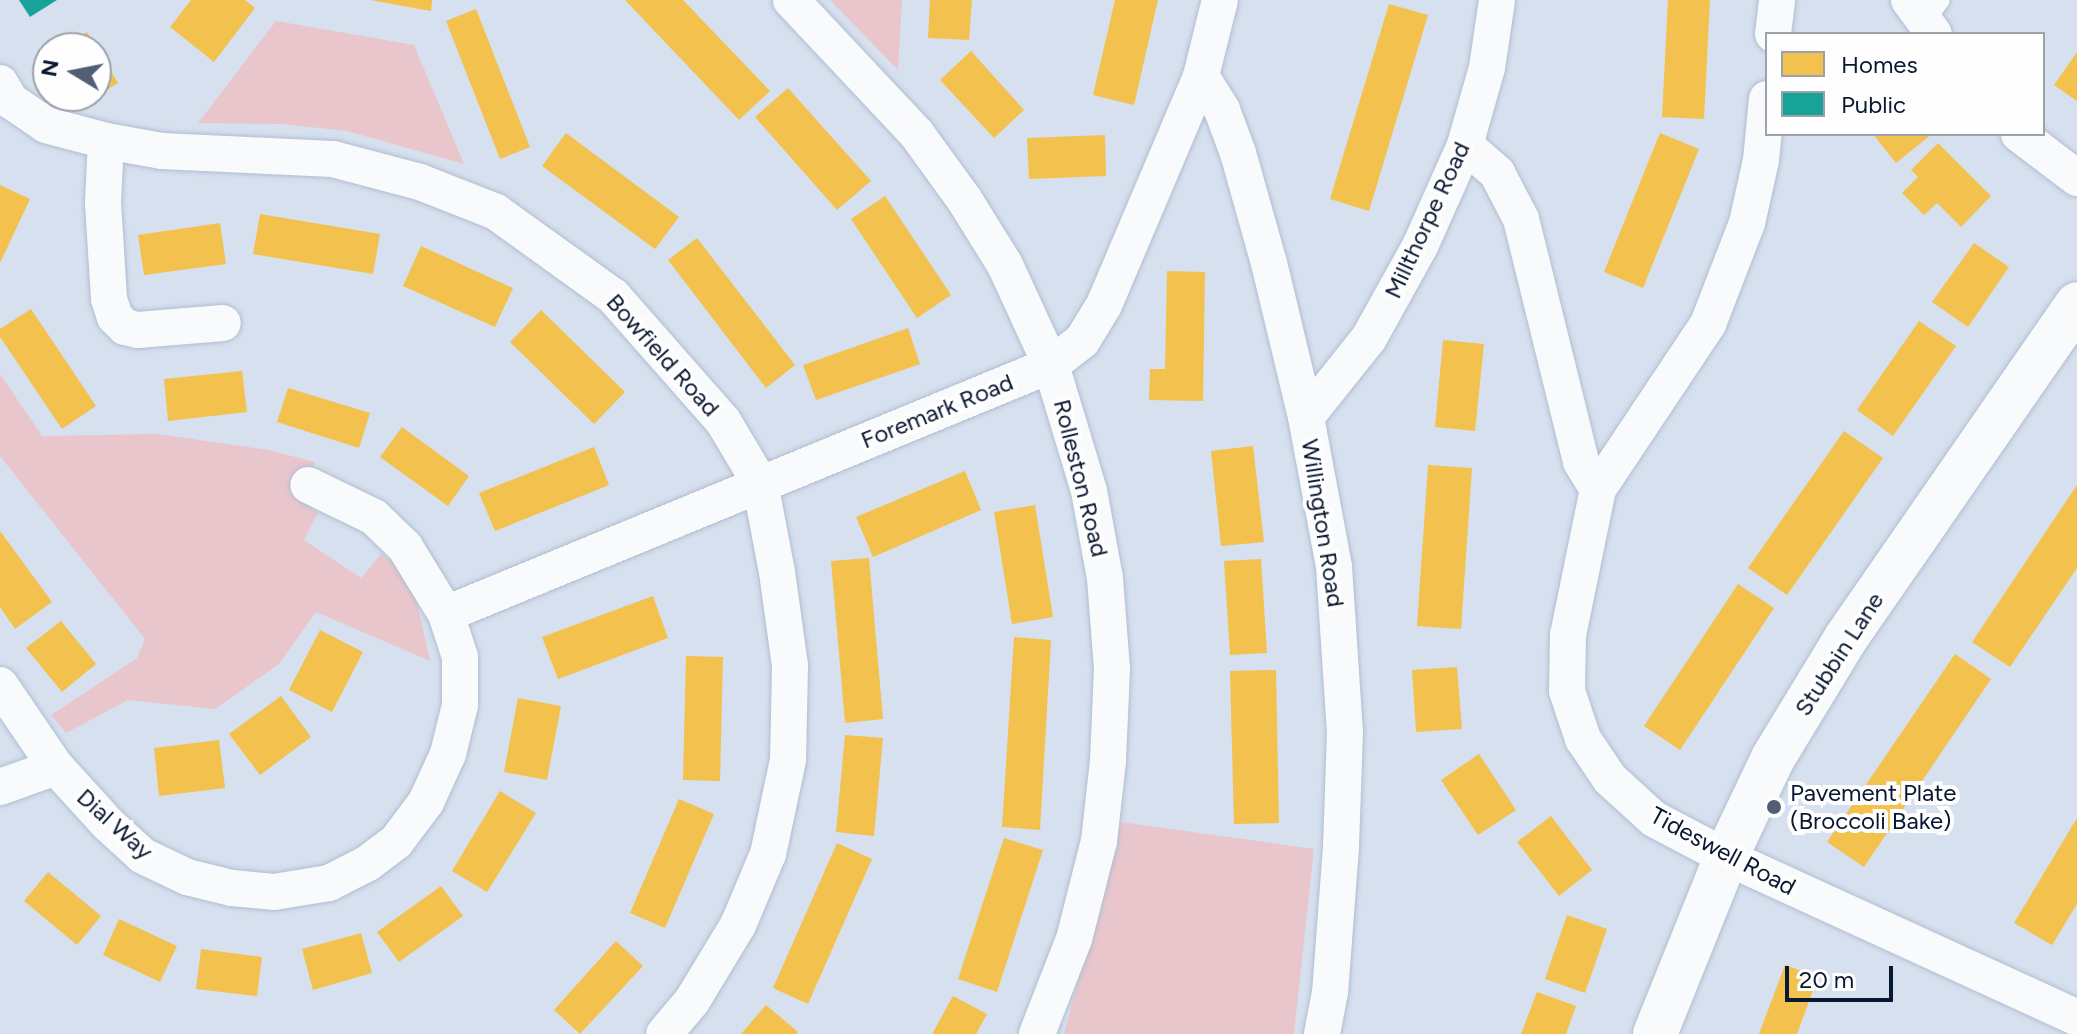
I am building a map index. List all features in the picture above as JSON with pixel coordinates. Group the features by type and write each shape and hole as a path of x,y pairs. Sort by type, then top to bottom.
{"main road":[{"name":"Stubbin Lane","path":"1655,1034 1726,857 1773,758 1846,638 2077,304"}],"street":[{"name":"Rolleston Road","path":"791,0 916,133 964,199 1005,265 1051,365 1089,491 1105,578 1112,669 1108,761 1099,841 1074,939 1037,1034"},
{"name":"Foremark Road","path":"446,614 1051,365 1082,341 1104,305 1201,76 1220,0"},
{"name":"Millthorpe Road","path":"1306,417 1369,338 1421,244 1465,145 1487,68 1497,0"},
{"path":"1773,32 1777,0"},
{"name":"Willington Road","path":"1201,76 1222,110 1238,153 1306,417 1334,567 1345,732 1340,861 1330,992 1322,1034"},
{"name":"Bowfield Road","path":"0,83 11,101 46,125 106,141 162,151 333,159 420,182 496,212 613,296 723,421 760,483 790,666 788,760 768,854 738,925 692,1001 664,1034"},
{"name":"Tideswell Road","path":"1765,119 1761,160 1747,223 1713,311 1668,388 1598,489 1568,635 1567,691 1583,739 1610,779 1654,819 1726,857 2077,1018"},
{"path":"2022,136 2077,178"},
{"path":"106,141 103,203 109,299 115,317 125,327 138,330 223,323"},
{"path":"1465,145 1497,173 1521,219 1581,462 1598,489"},
{"name":"Dial Way","path":"0,685 56,767 108,824 143,856 187,877 232,888 274,892 329,883 368,863 396,842 426,802 448,754 460,705 460,657 446,614 405,547 374,517 308,485"},
{"path":"0,787 56,767"}],"shaded area":[{"path":"830,0 902,0 898,70"},
{"path":"276,21 414,45 464,164 347,131 282,124 198,123"},
{"path":"0,374 42,436 158,434 268,450 315,462 299,499 318,513 304,540 361,578 381,554 411,576 430,661 316,612 279,664 215,709 128,700 66,733 51,715 137,658 145,639 0,456"},
{"path":"1121,822 1314,849 1294,1034 1064,1034"}],"building: Homes":[{"path":"191,0 245,0 255,8 214,62 170,27"},
{"path":"370,0 432,0 431,11"},
{"path":"625,0 683,0 770,91 739,120"},
{"path":"930,0 972,0 969,40 928,38"},
{"path":"1115,0 1158,0 1134,105 1093,95"},
{"path":"1668,0 1710,0 1704,119 1662,117"},
{"path":"1389,4 1428,15 1369,211 1330,199"},
{"path":"476,9 530,147 500,159 446,21"},
{"path":"971,51 1024,110 994,138 940,80"},
{"path":"2077,52 2077,101 2054,85"},
{"path":"112,73 118,83 112,87"},
{"path":"788,88 871,181 837,210 755,117"},
{"path":"566,133 679,217 655,249 542,166"},
{"path":"1660,133 1699,149 1643,288 1604,272"},
{"path":"1105,135 1106,176 1029,179 1027,138"},
{"path":"1875,136 1930,136 1896,163"},
{"path":"1938,143 1991,196 1961,227 1937,203 1924,215 1902,193 1918,177 1911,170"},
{"path":"0,185 30,199 0,263"},
{"path":"885,196 951,295 917,318 851,219"},
{"path":"260,214 380,234 373,274 253,254"},
{"path":"220,223 226,264 144,275 138,235"},
{"path":"697,238 795,365 766,388 668,260"},
{"path":"1974,243 2009,267 1968,327 1932,302"},
{"path":"421,246 513,288 495,327 403,286"},
{"path":"1167,271 1205,272 1203,401 1149,400 1150,369 1165,369"},
{"path":"31,309 96,406 62,429 0,337 0,329"},
{"path":"541,310 625,392 594,424 510,342"},
{"path":"1919,321 1956,346 1893,436 1857,410"},
{"path":"908,328 920,364 816,400 803,365"},
{"path":"1443,340 1484,344 1475,431 1435,427"},
{"path":"242,371 247,412 168,421 164,379"},
{"path":"288,388 370,413 359,448 277,422"},
{"path":"402,427 469,476 448,506 380,457"},
{"path":"1844,431 1883,458 1787,595 1748,568"},
{"path":"1253,446 1264,542 1221,546 1211,451"},
{"path":"594,447 609,485 495,531 479,493"},
{"path":"1428,465 1472,468 1461,629 1417,626"},
{"path":"965,471 981,510 873,557 856,517"},
{"path":"2077,485 2077,568 2010,667 1972,642"},
{"path":"1035,505 1053,617 1012,624 994,512"},
{"path":"0,531 52,602 15,629 0,607"},
{"path":"869,558 883,719 845,723 831,561"},
{"path":"1261,559 1267,653 1230,655 1224,561"},
{"path":"1738,584 1774,608 1680,750 1644,726"},
{"path":"653,596 668,638 558,679 542,637"},
{"path":"61,621 96,664 62,692 26,648"},
{"path":"320,630 363,652 332,712 289,690"},
{"path":"1014,637 1051,640 1040,830 1002,827"},
{"path":"1955,654 1991,679 1864,867 1827,842"},
{"path":"686,656 723,657 720,781 683,780"},
{"path":"1457,667 1462,729 1416,732 1412,670"},
{"path":"1276,670 1279,823 1234,824 1230,671"},
{"path":"281,696 311,737 260,775 229,734"},
{"path":"518,698 561,706 547,780 504,772"},
{"path":"845,735 883,738 874,836 836,832"},
{"path":"219,740 225,788 159,796 154,748"},
{"path":"1479,754 1516,810 1478,835 1441,780"},
{"path":"500,791 536,813 487,892 452,871"},
{"path":"679,799 714,814 665,928 630,913"},
{"path":"1551,816 1592,870 1559,896 1517,842"},
{"path":"2077,818 2077,904 2052,945 2014,923"},
{"path":"1004,838 1043,850 997,992 958,979"},
{"path":"837,843 872,859 808,1004 773,988"},
{"path":"48,872 101,916 77,945 24,901"},
{"path":"441,886 463,916 399,962 377,932"},
{"path":"1567,915 1607,929 1585,993 1545,979"},
{"path":"119,919 177,946 160,982 103,955"},
{"path":"361,933 372,973 313,990 302,949"},
{"path":"616,941 643,966 580,1034 554,1010"},
{"path":"201,949 262,957 257,996 196,989"},
{"path":"1785,965 1818,977 1797,1034 1759,1034"},
{"path":"1537,992 1576,1006 1566,1034 1521,1034"},
{"path":"953,996 987,1014 976,1034 932,1034"},
{"path":"766,1005 798,1032 741,1034"}],"building: Public":[{"path":"19,0 57,0 30,17"}],"place":[{"name":"Pavement Plate (Broccoli Bake)","path":"1774,807"}]}
